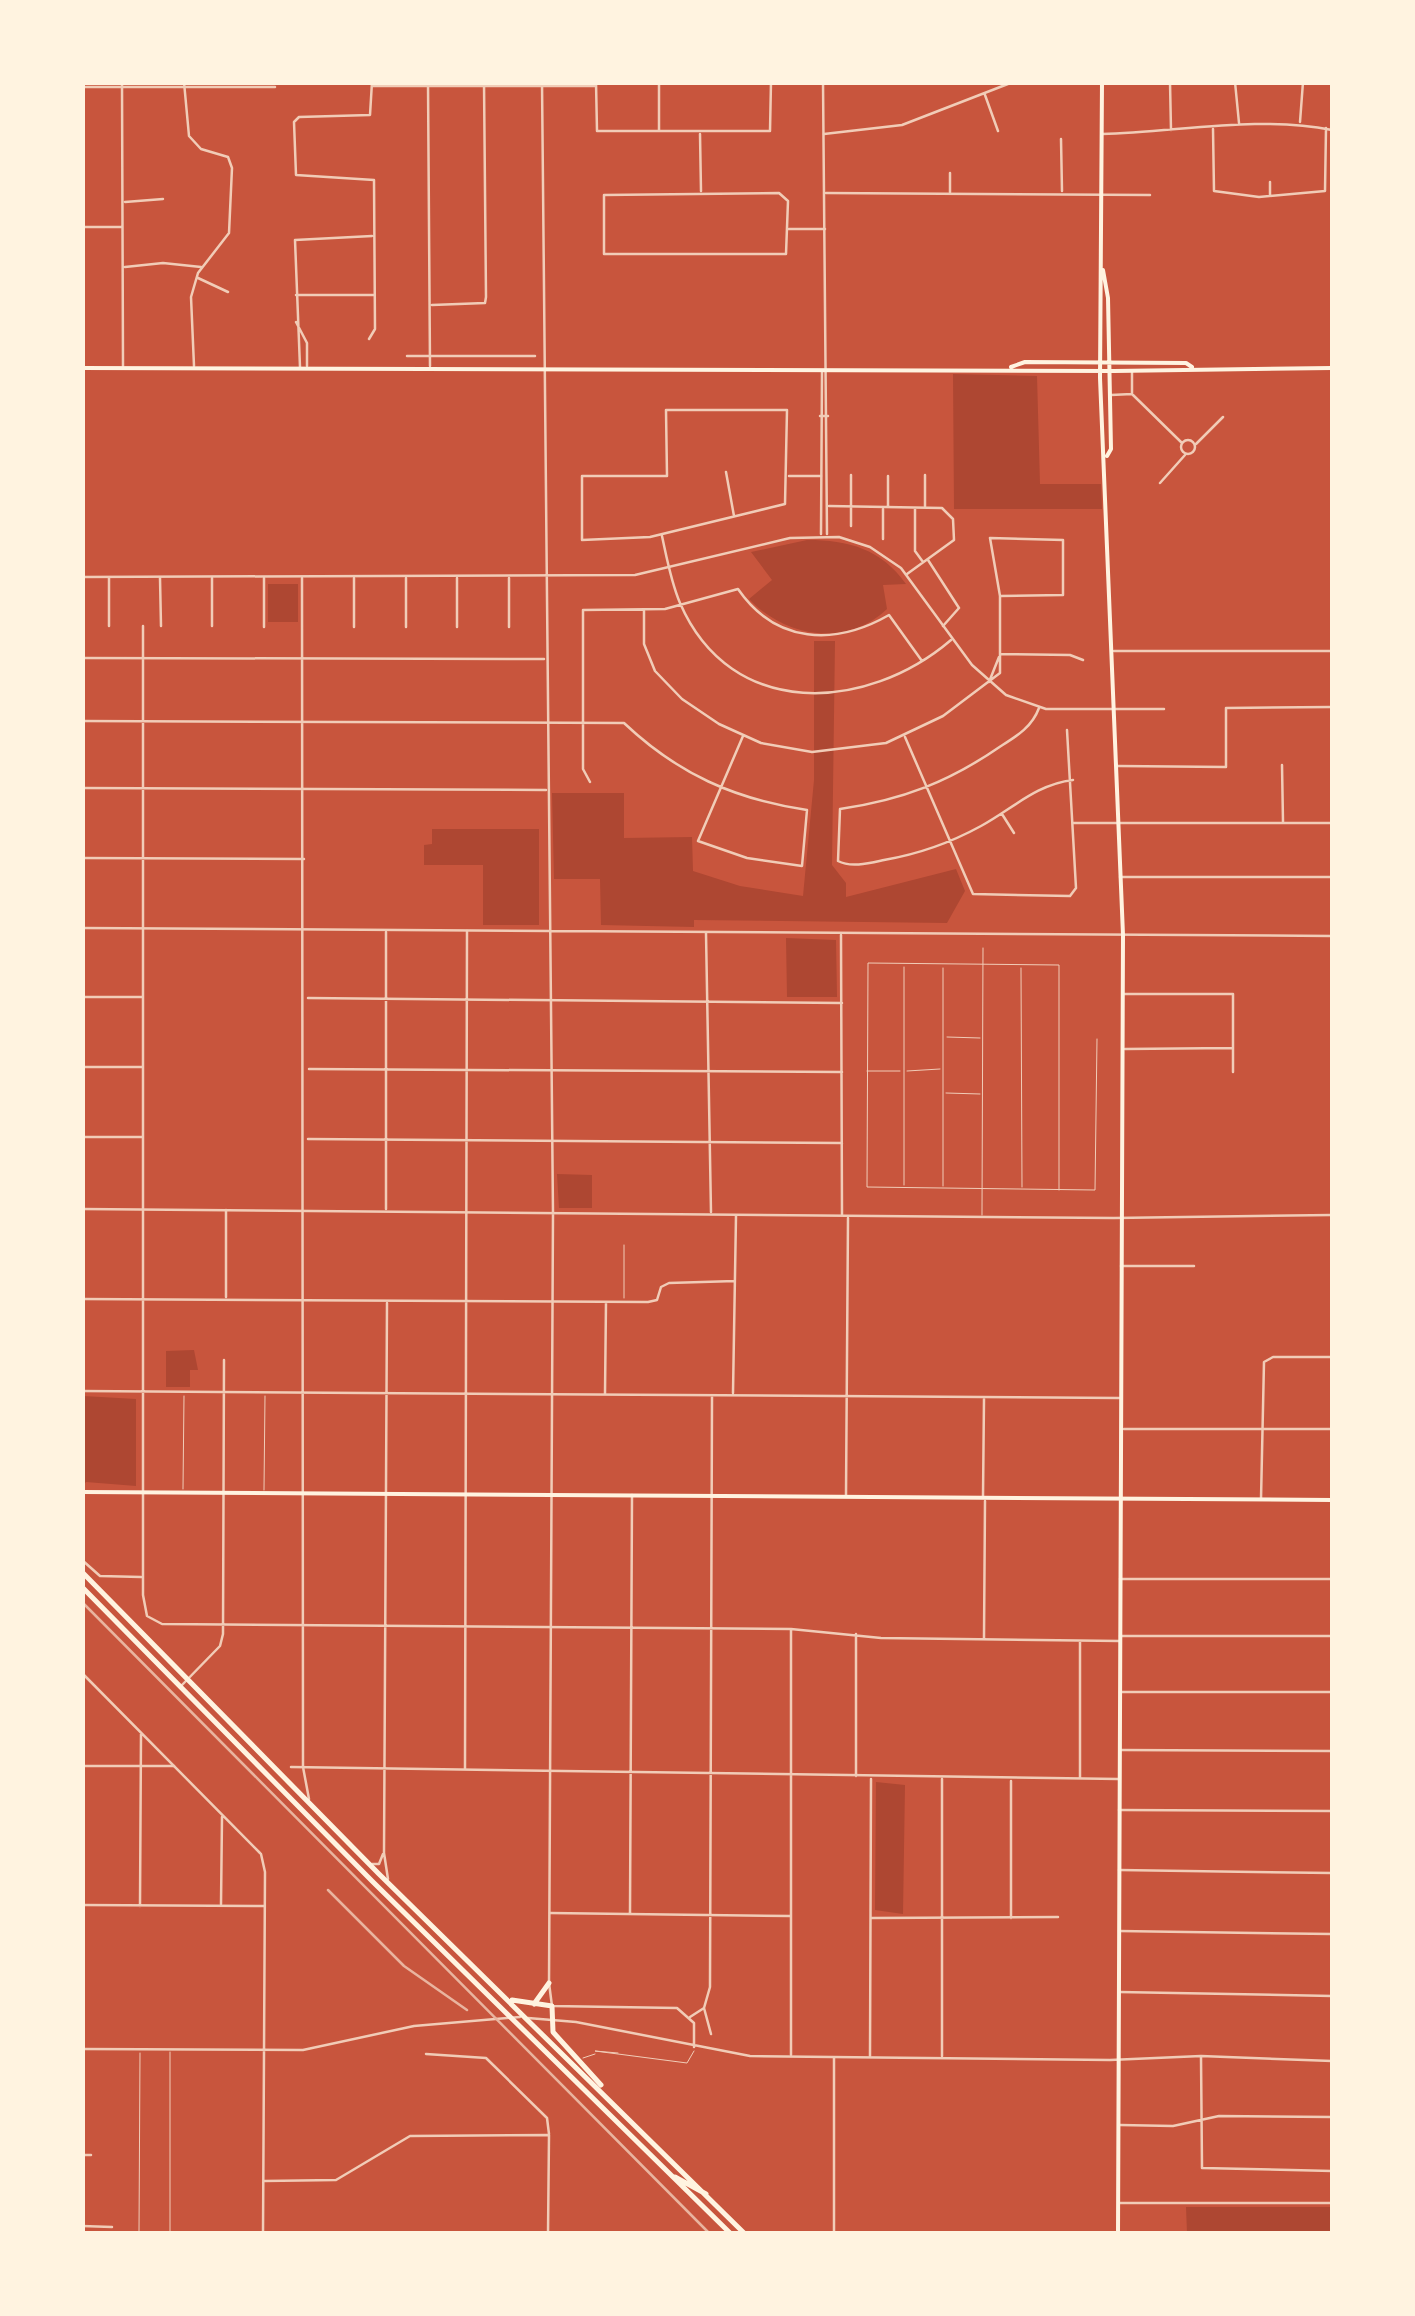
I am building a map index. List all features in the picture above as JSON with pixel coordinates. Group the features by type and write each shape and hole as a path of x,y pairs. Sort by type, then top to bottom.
{"highway":[{"path":"82,1572 390,1884 745,2234"},
{"path":"82,1587 731,2234"},
{"path":"531,2006 543,1997 550,1983"},
{"path":"506,1996 531,2006 552,2006 553,2032 616,2105"},
{"path":"675,2178 706,2194"}],"main road":[{"path":"1102,82 1100,371 1122,935 1118,2234"},
{"path":"1102,270 1107,286 1111,450 1106,456"},
{"path":"1011,368 1025,362 1186,363 1192,367"},
{"path":"82,368 1332,368"},
{"path":"82,1492 1332,1500"}],"street":[{"path":"659,82 659,133"},
{"path":"370,339 375,329 372,177 296,174 296,119 370,115 372,84 596,84 597,132 770,131 770,82"},
{"path":"823,82 827,536"},
{"path":"824,134 902,125 1013,82"},
{"path":"1170,82 1171,132"},
{"path":"1235,82 1239,125"},
{"path":"1300,124 1302,82"},
{"path":"428,84 430,367"},
{"path":"430,305 484,304 484,84"},
{"path":"542,84 544,659 553,1213 550,1983 552,2006 670,2006 690,2017"},
{"path":"122,85 123,368"},
{"path":"184,85 189,136 201,148 228,157 232,168 229,233 196,277 190,308 194,368"},
{"path":"82,87 275,87"},
{"path":"984,94 998,131"},
{"path":"1102,134 1239,125 1300,124 1332,130"},
{"path":"1213,129 1214,191 1270,198 1324,192 1326,128"},
{"path":"700,133 701,193"},
{"path":"1061,139 1062,193"},
{"path":"950,173 950,193"},
{"path":"1270,182 1270,198"},
{"path":"824,193 1150,195"},
{"path":"604,195 786,195 788,229 786,254 604,254 604,195"},
{"path":"122,202 162,199"},
{"path":"82,227 122,227"},
{"path":"788,229 824,229"},
{"path":"303,368 308,343 296,320 296,237 374,236"},
{"path":"122,267 187,263 202,267"},
{"path":"196,277 228,292"},
{"path":"295,295 374,295"},
{"path":"407,356 535,356"},
{"path":"820,536 824,367"},
{"path":"1132,371 1132,394 1182,444 1186,454"},
{"path":"1109,395 1132,394"},
{"path":"666,410 787,410 786,476 784,504 662,534 582,540 582,476 667,476 666,410"},
{"path":"820,416 828,416"},
{"path":"1160,483 1224,416"},
{"path":"1182,444 1190,440 1195,446"},
{"path":"726,472 734,517"},
{"path":"926,475 926,508"},
{"path":"786,476 828,476"},
{"path":"851,476 851,526"},
{"path":"883,538 888,476"},
{"path":"827,506 942,508 949,514 955,535 949,545 906,574"},
{"path":"915,508 915,551 958,606 957,615 943,626"},
{"path":"662,534 681,605 698,634 726,664 756,681 796,693 863,690 922,661 952,639"},
{"path":"82,577 635,575 782,540 827,536 870,547 906,574 988,683 1039,708 1164,709"},
{"path":"644,611 644,644 655,671 701,714 743,736 817,752 862,748 904,736 988,683 1000,672 1000,596 990,538 1063,540 1064,595 1000,596"},
{"path":"212,576 212,626"},
{"path":"264,576 264,626"},
{"path":"302,576 306,930 303,1767 310,1802"},
{"path":"354,576 354,627"},
{"path":"406,576 406,627"},
{"path":"457,576 457,627"},
{"path":"509,576 509,627"},
{"path":"109,577 109,626"},
{"path":"160,577 160,626"},
{"path":"590,782 583,769 583,610 644,611 738,590 768,620 820,637 851,634 889,615 922,661"},
{"path":"143,626 142,1577 147,1616 162,1624 792,1629 984,1639 1332,1636"},
{"path":"1113,651 1332,651"},
{"path":"1000,654 1070,654 1083,660"},
{"path":"82,658 544,659"},
{"path":"1039,708 1032,724 1016,736 928,789 885,803 840,809 840,864 887,860 950,841 1046,786 1072,780"},
{"path":"1117,766 1226,767 1226,708 1332,708"},
{"path":"82,722 624,723 686,773 719,789 807,810 802,866 747,858 698,841 719,789 743,736"},
{"path":"904,736 973,894 1075,894 1067,730"},
{"path":"1282,764 1283,824"},
{"path":"82,788 546,790"},
{"path":"1002,814 1014,833"},
{"path":"1074,823 1332,824"},
{"path":"82,858 305,859"},
{"path":"1120,877 1332,877"},
{"path":"82,928 1332,936"},
{"path":"386,930 386,1211"},
{"path":"465,1768 467,931"},
{"path":"706,933 711,1214"},
{"path":"841,933 846,1497"},
{"path":"982,1216 983,948"},
{"path":"1059,1190 1059,965 868,963 867,1187 982,1190 1022,1190 1059,1190 1095,1190 1097,1039"},
{"path":"904,964 904,1188"},
{"path":"942,964 943,1189"},
{"path":"1021,965 1022,1190"},
{"path":"1122,994 1233,994 1233,1072"},
{"path":"82,997 144,997"},
{"path":"306,998 842,1002"},
{"path":"944,1038 983,1038"},
{"path":"1122,1048 1233,1048"},
{"path":"82,1067 144,1067"},
{"path":"306,1068 842,1072"},
{"path":"866,1071 944,1069"},
{"path":"944,1093 983,1094"},
{"path":"82,1137 144,1137"},
{"path":"306,1139 842,1143"},
{"path":"82,1209 1122,1217 1332,1215"},
{"path":"226,1210 226,1299"},
{"path":"733,1396 736,1214"},
{"path":"624,1245 624,1302"},
{"path":"1121,1266 1194,1266"},
{"path":"82,1298 654,1302 660,1287 669,1284 735,1281"},
{"path":"387,1301 384,1853 390,1884"},
{"path":"605,1395 606,1302"},
{"path":"1261,1500 1264,1362 1273,1357 1332,1357"},
{"path":"181,1686 220,1646 224,1624 224,1360"},
{"path":"82,1391 1120,1398"},
{"path":"183,1492 184,1392"},
{"path":"264,1393 264,1493"},
{"path":"711,2034 704,2008 710,1987 712,1396"},
{"path":"984,1398 984,1639"},
{"path":"1121,1428 1332,1428"},
{"path":"630,1914 632,1495"},
{"path":"82,1560 100,1576 142,1577"},
{"path":"1120,1579 1332,1579"},
{"path":"791,2057 792,1629"},
{"path":"856,1634 856,1777"},
{"path":"1080,1640 1080,1779"},
{"path":"82,1672 261,1854 265,1906 264,2234"},
{"path":"1120,1692 1332,1692"},
{"path":"140,1906 141,1733"},
{"path":"1120,1750 1332,1750"},
{"path":"82,1766 174,1766"},
{"path":"291,1767 791,1771 872,1778 1119,1780"},
{"path":"870,2058 872,1778"},
{"path":"942,1778 942,2058"},
{"path":"1011,1779 1011,1919"},
{"path":"1119,1810 1332,1811"},
{"path":"220,1906 222,1815"},
{"path":"367,1861 379,1864 384,1853"},
{"path":"1119,1870 1332,1872"},
{"path":"82,1905 265,1906"},
{"path":"550,1913 792,1916"},
{"path":"871,1918 1058,1916"},
{"path":"1119,1931 1332,1934"},
{"path":"1119,1992 1332,1996"},
{"path":"690,2017 704,2008"},
{"path":"580,2060 598,2049 687,2062 694,2048 690,2017"},
{"path":"82,2050 312,2049 414,2026 481,2018 536,2018 739,2056 1200,2056 1332,2061"},
{"path":"139,2234 140,2050"},
{"path":"170,2050 170,2234"},
{"path":"426,2054 486,2058 548,2118 548,2234"},
{"path":"1200,2056 1202,2168 1332,2172"},
{"path":"834,2058 834,2234"},
{"path":"1118,2125 1173,2126 1200,2119 1332,2117"},
{"path":"264,2181 336,2180 410,2136 549,2135"},
{"path":"82,2155 91,2155"},
{"path":"1118,2203 1332,2203"},
{"path":"82,2226 112,2227"}],"shaded area":[{"path":"953,374 1037,376 1040,484 1101,484 1102,509 954,509"},
{"path":"807,540 863,549 886,562 906,584 883,585 887,609 853,629 816,633 780,622 749,599 772,580 751,552"},
{"path":"268,584 298,584 298,622 268,622"},
{"path":"814,641 835,641 832,865 846,883 846,897 956,869 965,891 947,923 694,920 694,927 601,925 600,879 554,879 552,793 624,793 624,838 692,837 693,871 740,886 803,896 814,780"},
{"path":"432,829 539,829 539,925 483,925 483,865 424,865 424,845 432,844"},
{"path":"786,938 836,940 837,997 787,997"},
{"path":"557,1174 592,1175 592,1208 559,1208"},
{"path":"194,1350 198,1370 190,1370 190,1387 166,1387 166,1351"},
{"path":"83,1396 136,1399 136,1486 86,1482 83,1486"},
{"path":"876,1782 905,1785 903,1914 875,1910"},
{"path":"1186,2207 1332,2207 1332,2233 1187,2233"}],"railway":[{"path":"82,1602 710,2234"},
{"path":"328,1890 404,1966 467,2010"}]}
